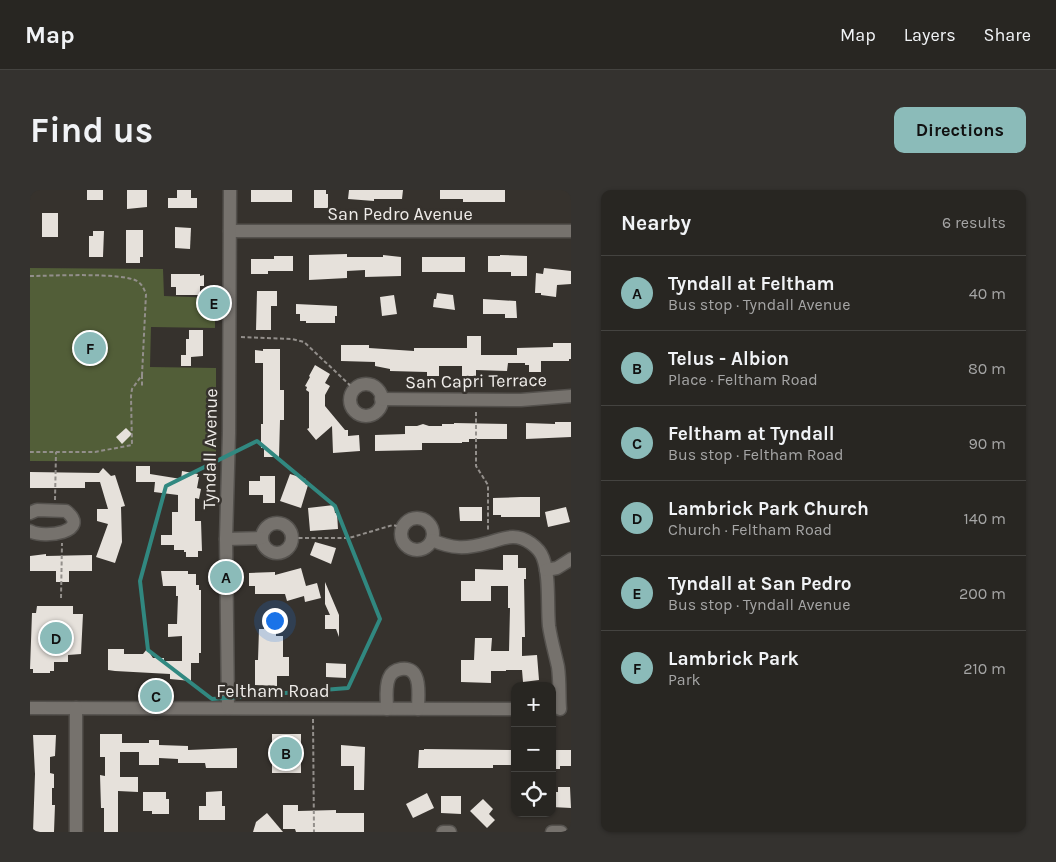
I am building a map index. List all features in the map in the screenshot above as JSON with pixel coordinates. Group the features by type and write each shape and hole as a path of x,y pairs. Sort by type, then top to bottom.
{"street":[{"name":"Tyndall Avenue","path":"228,708 226,539 230,190"},
{"name":"San Pedro Avenue","path":"230,232 571,231"},
{"name":"San Capri Terrace","path":"364,384 374,386 381,399 381,404 375,413 365,416 352,408 350,398 354,389 364,384"},
{"name":"San Capri Terrace","path":"381,399 521,400 571,396"},
{"path":"30,513 37,510 66,511 72,519 70,529 62,533 38,534 30,530"},
{"path":"414,519 423,520 431,526 432,540 426,548 411,549 402,538 403,528 405,524 414,519"},
{"path":"280,523 288,528 292,538 289,546 282,552 277,552 268,550 262,538 266,528 280,523"},
{"path":"432,540 446,547 454,548 515,537 526,540 543,556 546,570 550,629 559,679 561,709"},
{"path":"226,539 262,538"},
{"path":"546,570 557,568 571,559"},
{"path":"387,709 388,680 394,672 403,669 412,672 418,680 418,709"},
{"name":"Feltham Road","path":"30,708 511,709"},
{"path":"76,708 76,832"},
{"path":"443,832 450,832"},
{"path":"552,832 561,832"}],"path":[{"path":"30,276 122,278 130,279 141,285 146,294 142,388"},
{"path":"229,337 298,340 308,345 354,389"},
{"path":"132,445 132,389 142,375"},
{"path":"476,399 476,466 488,485 488,543"},
{"path":"30,452 104,451 138,445"},
{"path":"55,510 56,452"},
{"path":"292,538 349,538 393,525 403,528"},
{"path":"61,598 62,533"},
{"path":"313,710 314,832"}],"highlighted area":[{"path":"257,441 335,506 380,619 348,688 212,699 148,650 140,581 166,486"}],"green space":[{"path":"30,268 163,269 164,296 215,298 215,328 151,327 150,367 216,368 216,462 30,461"}],"building":[{"path":"87,190 103,190 103,200 87,200"},
{"path":"127,190 147,190 147,207 127,209"},
{"path":"177,190 191,190 191,198 197,198 197,208 168,208 168,198 177,198"},
{"path":"251,190 292,190 292,202 251,202"},
{"path":"314,190 326,190 326,194 328,194 328,208 314,208"},
{"path":"349,190 403,190 402,199 374,199 374,201 348,199"},
{"path":"440,190 505,190 505,202 463,202 463,199 440,199"},
{"path":"42,213 58,213 58,237 42,237"},
{"path":"175,227 191,228 190,249 175,248"},
{"path":"126,230 143,230 143,257 140,257 140,263 126,263"},
{"path":"93,231 104,231 103,257 89,257 89,236 93,236"},
{"path":"347,254 347,257 383,257 383,255 401,257 401,276 365,277 365,270 347,271 347,278 309,280 309,255"},
{"path":"274,256 293,256 293,271 268,271 268,274 251,274 251,259 274,259"},
{"path":"488,256 527,256 527,276 511,276 511,272 488,272"},
{"path":"422,257 465,257 465,272 422,272"},
{"path":"544,268 571,271 571,284 557,285 556,297 535,293 536,273 543,274"},
{"path":"171,274 204,275 204,286 200,286 200,295 176,295 176,287 171,287"},
{"path":"257,291 277,291 277,306 271,306 271,330 256,330"},
{"path":"437,293 453,295 455,310 433,307"},
{"path":"394,295 397,314 382,316 380,297"},
{"path":"483,299 516,301 517,318 505,318 505,314 483,314"},
{"path":"296,304 337,306 335,323 306,323 306,321 300,321 300,314 296,314"},
{"path":"189,330 203,330 203,356 191,357 191,366 181,366 181,355 186,355 186,339 189,339"},
{"path":"467,336 481,336 481,355 517,355 517,348 553,347 553,343 571,343 571,359 569,361 541,361 541,372 529,372 529,365 525,365 525,363 508,363 507,371 476,370 476,376 462,376 462,366 439,366 439,376 427,376 427,372 390,371 390,369 375,366 375,362 341,361 341,345 369,345 369,348 414,351 414,348 467,348"},
{"path":"263,349 280,349 280,390 284,390 284,420 280,420 279,457 264,457 264,448 261,448 263,363 255,363 255,350 263,351"},
{"path":"315,365 330,374 325,383 330,386 325,395 325,406 345,430 348,430 348,436 359,435 360,451 333,453 332,426 316,440 307,429 309,428 309,392 305,386"},
{"path":"555,422 571,422 571,437 526,439 526,423 555,424"},
{"path":"423,424 442,426 442,424 507,424 507,439 469,439 469,442 462,443 422,443 422,450 375,451 375,435 405,434 405,426"},
{"path":"126,428 132,434 122,444 116,437"},
{"path":"136,466 150,466 150,474 181,479 182,471 198,474 197,488 201,489 199,499 195,498 195,521 201,521 202,551 198,551 198,557 186,557 184,550 174,550 174,545 161,545 161,535 172,535 172,512 178,512 178,495 154,492 155,482 136,482"},
{"path":"103,468 111,476 115,475 125,506 121,507 122,542 115,563 96,557 108,524 97,521 97,509 108,509 100,482 85,482 85,488 30,488 30,472 99,473"},
{"path":"290,474 306,479 305,484 308,485 301,508 280,501"},
{"path":"260,476 275,476 275,503 263,503 263,495 249,495 249,481 260,481"},
{"path":"540,497 540,517 501,517 501,515 493,515 493,498"},
{"path":"334,505 335,513 337,513 338,529 310,531 308,508"},
{"path":"459,507 482,507 482,521 460,521"},
{"path":"566,507 570,522 548,527 545,512"},
{"path":"315,542 336,548 331,564 310,555"},
{"path":"46,554 46,556 92,555 92,571 69,571 69,582 56,582 56,571 30,571 30,556"},
{"path":"503,555 518,555 518,568 526,568 526,579 524,579 525,637 522,637 522,656 537,655 539,680 523,682 522,670 506,670 491,671 491,683 461,682 461,660 474,660 475,638 492,638 491,651 509,651 510,608 508,608 508,586 491,586 491,601 461,601 461,581 475,581 475,569 503,570"},
{"path":"301,568 306,586 317,583 321,598 305,602 304,596 287,601 285,594 255,594 255,586 249,586 249,573 275,572 275,575"},
{"path":"161,571 188,571 188,574 196,574 196,585 199,585 199,590 201,590 201,653 199,653 199,663 191,663 191,681 170,679 170,674 108,670 108,649 124,649 124,654 143,654 147,649 153,658 164,658 164,661 182,661 182,636 168,637 168,624 177,624 178,596 176,596 176,586 163,586"},
{"path":"325,582 339,615 339,637 336,629 325,629 325,615 330,615 325,604"},
{"path":"37,606 73,606 73,614 83,614 81,654 68,655 68,662 54,662 54,671 50,671 50,673 33,673 33,669 30,669 32,613 36,613"},
{"path":"264,619 276,619 276,636 283,636 283,657 289,657 289,676 277,676 277,686 255,685 255,660 258,660 259,629 264,629"},
{"path":"326,663 346,664 346,678 326,677"},
{"path":"100,734 122,734 122,743 149,743 149,740 159,740 159,745 188,746 188,750 237,748 237,768 206,768 205,763 178,763 178,759 159,758 159,765 139,765 139,752 120,752 120,777 138,777 138,792 118,791 118,832 104,832 104,808 101,808 100,775 105,776 105,757 100,757"},
{"path":"272,734 301,734 301,773 272,773"},
{"path":"33,735 56,735 55,756 50,757 50,773 54,774 52,805 55,805 54,832 33,832 35,774"},
{"path":"341,745 365,747 364,790 354,790 354,766 341,766"},
{"path":"419,750 511,750 511,765 493,765 493,768 418,768"},
{"path":"556,750 571,750 571,766 560,766 560,769 556,769"},
{"path":"558,787 570,787 571,808 556,807 556,792 558,792"},
{"path":"222,791 222,806 225,806 225,820 199,820 199,806 206,806 206,792"},
{"path":"143,792 166,792 166,799 169,799 169,814 152,814 152,811 143,811"},
{"path":"427,793 434,808 413,818 406,804"},
{"path":"441,796 461,796 461,814 441,813"},
{"path":"483,799 493,809 489,814 495,820 487,828 470,811"},
{"path":"283,805 298,805 298,811 336,810 336,813 364,813 364,832 296,832 295,829 283,829"},
{"path":"267,813 283,832 253,832 256,822"}],"place":[{"name":"Tyndall at San Pedro","path":"214,303"},
{"name":"Lambrick Park","path":"90,348"},
{"name":"Tyndall at Feltham","path":"226,577"},
{"name":"Lambrick Park Church","path":"56,638"},
{"name":"Feltham at Tyndall","path":"156,696"},
{"name":"Telus - Albion","path":"286,753"}]}
